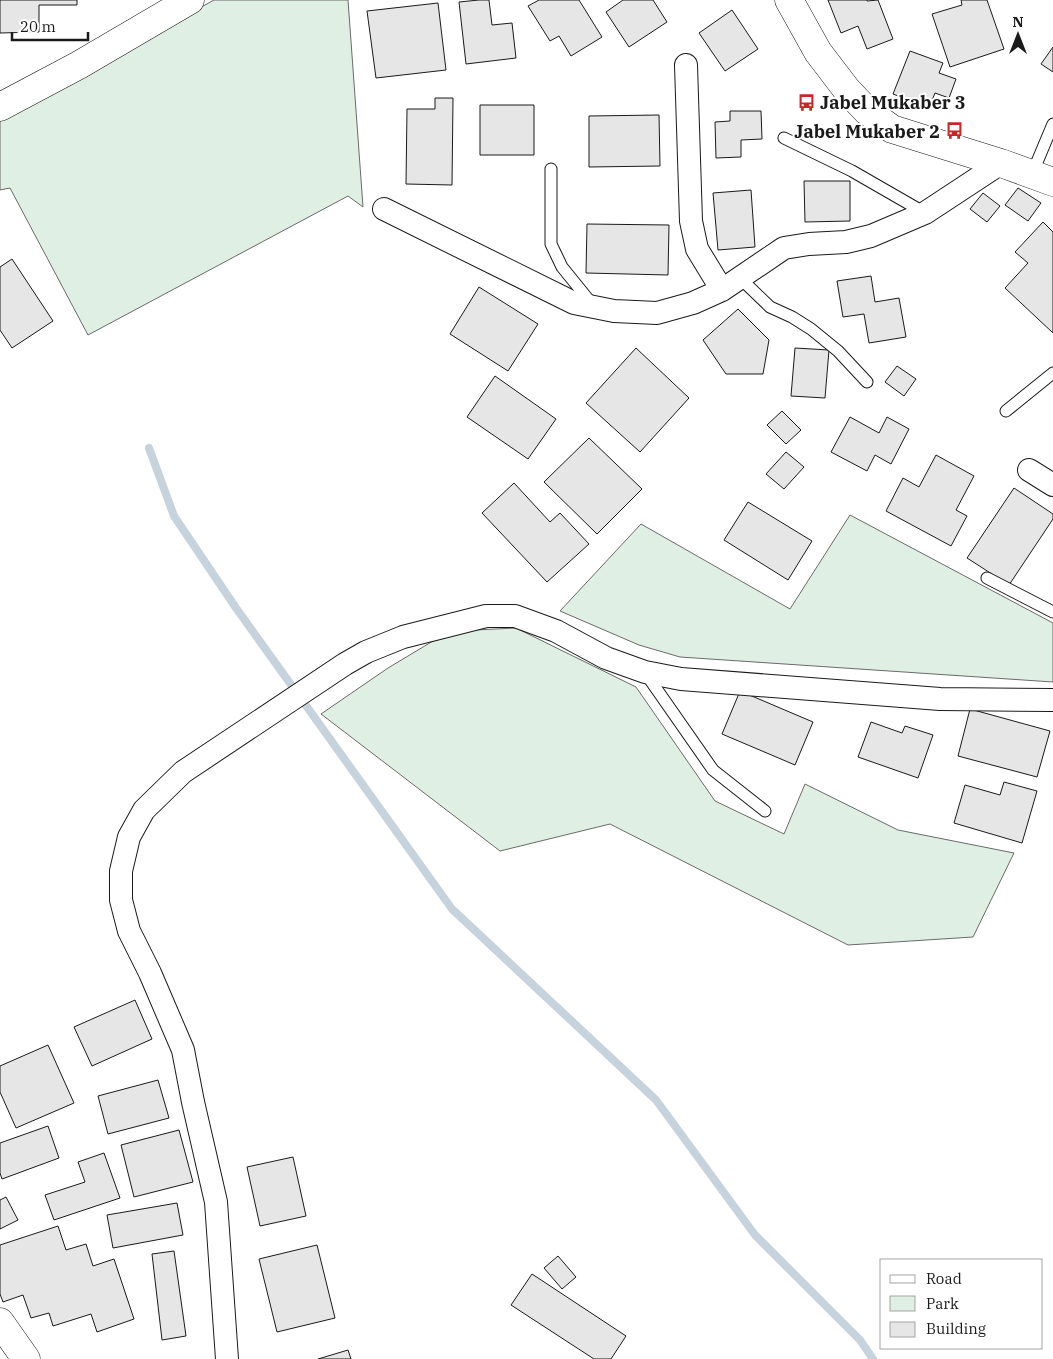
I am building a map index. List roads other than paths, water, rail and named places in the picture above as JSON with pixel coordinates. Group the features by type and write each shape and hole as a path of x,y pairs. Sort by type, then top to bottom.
{"street":[{"path":"0,107 79,66 190,0"},
{"path":"790,0 818,52 866,111 892,129 1043,178"},
{"path":"686,65 691,221 697,250 731,284"},
{"path":"384,210 574,303 614,311 657,313 694,303 731,284 784,248 809,244 846,242 871,236 925,213 1001,163"},
{"path":"1029,470 1053,485"},
{"path":"227,1359 216,1202 183,1050 150,973 129,931 121,900 121,871 129,837 144,810 183,772 366,652 403,637 486,616 515,616 556,631 606,658 644,672 681,679 940,699 1053,700"},
{"path":"0,1322 26,1359"}],"lane":[{"path":"1043,178 1053,124"},
{"path":"784,138 852,171 925,213"},
{"path":"551,169 551,244 562,267 595,308"},
{"path":"731,284 811,329 838,351 867,382"},
{"path":"1006,411 1053,373"},
{"path":"987,578 1053,612"},
{"path":"644,672 712,770 765,811"}],"waterway":[{"path":"149,448 174,516 236,608 452,909 656,1100 755,1235 860,1340 873,1359"}],"place":[{"name":"Jabel Mukaber 3","path":"806,102"},
{"name":"Jabel Mukaber 2","path":"954,131"}]}
